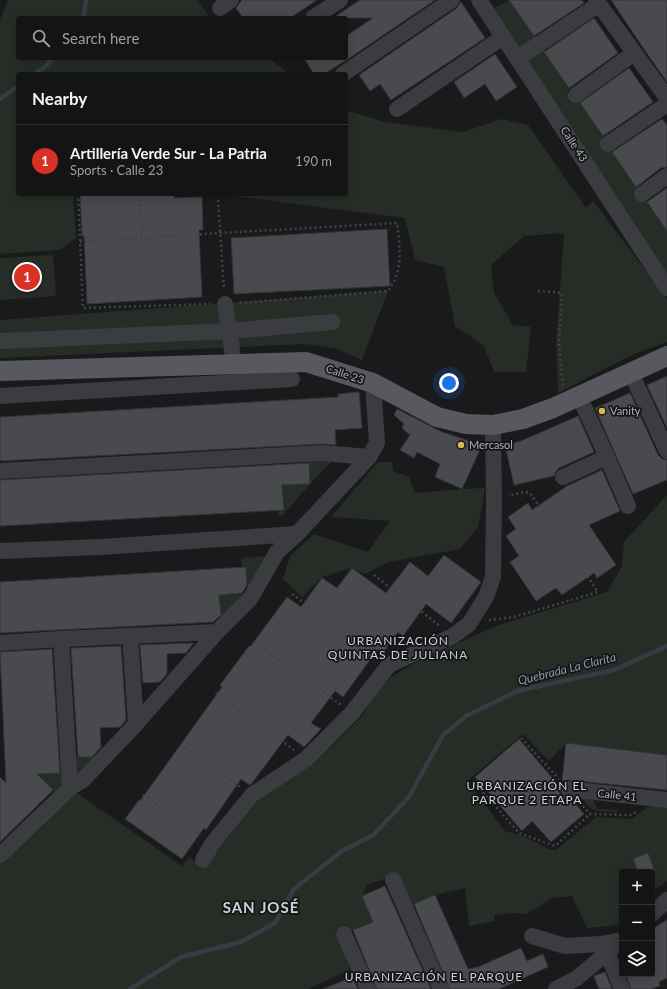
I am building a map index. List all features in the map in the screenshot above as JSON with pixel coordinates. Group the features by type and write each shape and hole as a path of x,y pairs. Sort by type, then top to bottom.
{"main road":[{"name":"Calle 23","path":"0,371 306,362 373,383 437,417 466,424 493,425 524,419 553,408 667,356"}],"street":[{"path":"346,72 452,0"},
{"path":"316,16 337,1"},
{"path":"518,58 598,2 667,98"},
{"name":"Calle 43","path":"487,3 504,37 667,288"},
{"path":"398,109 504,37"},
{"path":"576,95 634,53"},
{"path":"608,144 667,104"},
{"path":"642,194 667,176"},
{"path":"225,304 234,363"},
{"path":"0,341 230,331 332,322"},
{"path":"631,373 667,451"},
{"path":"0,396 292,379"},
{"path":"0,855 70,788 83,780 136,724 217,632 250,599 277,552 297,534 369,457 377,443 373,383"},
{"path":"572,399 607,457 628,506"},
{"path":"203,860 212,844 252,795 306,759 352,713 389,665 453,636 469,624 486,597 493,576 493,425"},
{"path":"0,471 322,454 369,457"},
{"path":"563,477 607,457"},
{"path":"0,551 100,548 297,534"},
{"path":"0,643 217,632"},
{"path":"130,636 136,724"},
{"path":"61,639 70,788"},
{"name":"Calle 41","path":"568,789 667,800"},
{"path":"393,880 441,989"},
{"path":"655,911 667,900"},
{"path":"344,934 368,989"},
{"path":"532,936 565,946 600,944 619,941"},
{"path":"558,989 577,978 621,941"},
{"path":"607,952 622,989"}],"path":[{"path":"78,196 83,308"},
{"path":"140,196 142,238"},
{"path":"218,200 225,304"},
{"path":"80,242 397,223 400,254 396,278 388,291"},
{"path":"538,291 562,293 559,345 572,399"},
{"path":"469,624 514,617 598,592 530,493 524,492 494,500"},
{"path":"374,575 453,636"},
{"path":"292,594 389,665"},
{"path":"254,642 352,713"},
{"path":"216,693 306,759"},
{"path":"522,738 590,814"},
{"path":"181,745 252,795"},
{"path":"473,781 519,833 555,846 590,814 601,814"},
{"path":"143,795 212,844"}],"shaded area":[{"path":"8,0 198,0 209,16 16,16 16,60 271,60 286,72 16,72 16,196 73,196 76,238 60,250 0,254 0,20"},
{"path":"509,0 536,39 518,49 494,8"},
{"path":"543,49 570,89 567,91 575,101 577,98 638,189 634,193 642,202 645,199 667,231 667,277 526,59"},
{"path":"348,111 385,122 463,132 502,119 528,125 586,208 593,201 667,299 667,342 626,358 558,393 556,345 564,233 524,236 491,265 494,293 513,325 531,327 526,372 494,372 484,346 455,326 444,267 415,260 405,218 234,196 348,196"},
{"path":"53,255 56,296 0,300 0,258"},
{"path":"388,291 362,360 335,348 304,344 0,358 0,320"},
{"path":"337,456 310,484 309,460"},
{"path":"378,462 392,462 393,471 409,477 415,493 485,488 478,527 460,549 388,562 365,574 351,568 322,577 302,597 283,579 290,556 314,534 368,552 390,521 331,517"},
{"path":"310,484 282,516 278,515 278,510 284,509 282,485"},
{"path":"667,495 667,755 566,743 549,761 523,734 467,781 505,831 526,837 549,849 556,850 596,817 632,819 651,805 667,807 667,881 655,890 655,869 619,869 619,923 617,925 587,928 572,896 552,898 527,914 512,913 494,915 495,921 469,926 465,888 435,895 410,906 396,875 367,885 362,896 373,922 350,931 347,925 335,930 350,970 308,989 0,989 0,863 74,791 182,866 189,857 203,868 257,802 310,765 353,725 363,714 377,691 394,675 417,662 496,626 607,592 622,566 624,542"},
{"path":"270,556 248,593 246,567 242,567 241,558"},
{"path":"248,593 221,622 219,595"},
{"path":"101,756 74,778 75,757"},
{"path":"63,773 64,785 54,794 53,790 37,774"},
{"path":"579,796 592,798 597,809 618,810 617,812 604,812 592,809"}],"building":[{"path":"242,0 317,0 293,16 242,16 236,8"},
{"path":"360,0 435,0 348,59 348,35 373,18 348,18 348,16 336,16"},
{"path":"509,0 582,0 584,3 534,36"},
{"path":"611,0 667,0 667,82 646,52"},
{"path":"461,2 485,38 391,100 380,84 370,91 359,75 457,8"},
{"path":"594,18 618,53 569,88 544,52"},
{"path":"495,54 517,87 496,101 485,84 464,98 454,82"},
{"path":"305,60 346,60 327,72 313,72"},
{"path":"629,68 653,102 603,136 580,103"},
{"path":"662,119 667,125 667,167 661,168 636,187 612,152"},
{"path":"667,188 667,231 647,202"},
{"path":"80,196 174,196 174,198 202,197 203,230 199,230 202,297 87,304 84,236 82,236"},
{"path":"387,229 390,286 234,294 231,238"},
{"path":"667,376 667,428 647,385"},
{"path":"359,392 362,428 335,430 336,445 321,444 0,461 0,417 338,397 338,394"},
{"path":"630,393 658,455 662,459 667,460 667,480 633,494 595,408"},
{"path":"397,409 442,432 482,445 462,489 435,477 440,464 417,452 414,458 400,450 410,435 402,428 404,424 394,415"},
{"path":"578,416 594,452 559,468 554,476 514,485 505,445 521,441"},
{"path":"309,463 310,484 282,485 284,510 0,526 0,480"},
{"path":"602,470 620,511 589,525 616,565 597,578 594,573 562,595 556,588 536,601 510,562 519,556 506,536 516,529 508,517 528,503 532,510 567,486"},
{"path":"444,555 481,582 451,623 426,604 403,636 398,632 383,653 378,649 343,697 335,691 311,723 321,729 304,747 288,735 250,785 241,779 206,830 204,828 182,859 125,819 139,800 140,801 222,687 220,685 287,597 301,607 322,578 337,588 352,568 386,593 410,562 428,576"},
{"path":"246,567 247,585 242,593 219,595 221,615 213,622 0,633 0,582"},
{"path":"193,643 186,653 167,654 167,674 160,682 143,683 140,645"},
{"path":"121,646 126,720 120,727 100,728 101,747 92,757 78,757 71,648"},
{"path":"52,649 60,773 37,774 53,790 0,842 0,777 6,783 0,652"},
{"path":"519,739 559,786 559,792 562,796 571,799 584,814 551,842 532,821 522,831 475,777"},
{"path":"566,743 667,755 667,790 569,780 562,781"},
{"path":"648,853 654,869 637,869 633,859"},
{"path":"385,886 431,989 377,989 353,930 373,922 362,896"},
{"path":"435,895 468,969 478,967 521,948 527,961 543,954 548,967 499,989 450,989 414,904"},
{"path":"667,920 667,978 659,982 660,986 651,989 631,989 627,977 655,977 655,927"},
{"path":"605,972 612,989 599,989 594,976"},
{"path":"352,977 358,989 323,989"}],"waterway":[{"path":"83,16 86,0"},
{"path":"38,72 46,66 50,60"},
{"path":"0,99 16,87"},
{"name":"Quebrada La Clarita","path":"130,989 181,957 241,942 275,923 294,889 342,851 373,835 409,797 443,735 466,716 517,691 614,670 667,646"}],"place":[{"name":"Artillería Verde Sur - La Patria","path":"27,277"},
{"name":"Vanity","path":"602,411"},
{"name":"Mercasol","path":"461,445"}],"district":[{"name":"URBANIZACIÓN QUINTAS DE JULIANA","path":"398,648"},
{"name":"URBANIZACIÓN EL PARQUE 2 ETAPA","path":"527,793"},
{"name":"SAN JOSÉ","path":"261,908"},
{"name":"URBANIZACIÓN EL PARQUE","path":"434,977"}]}
